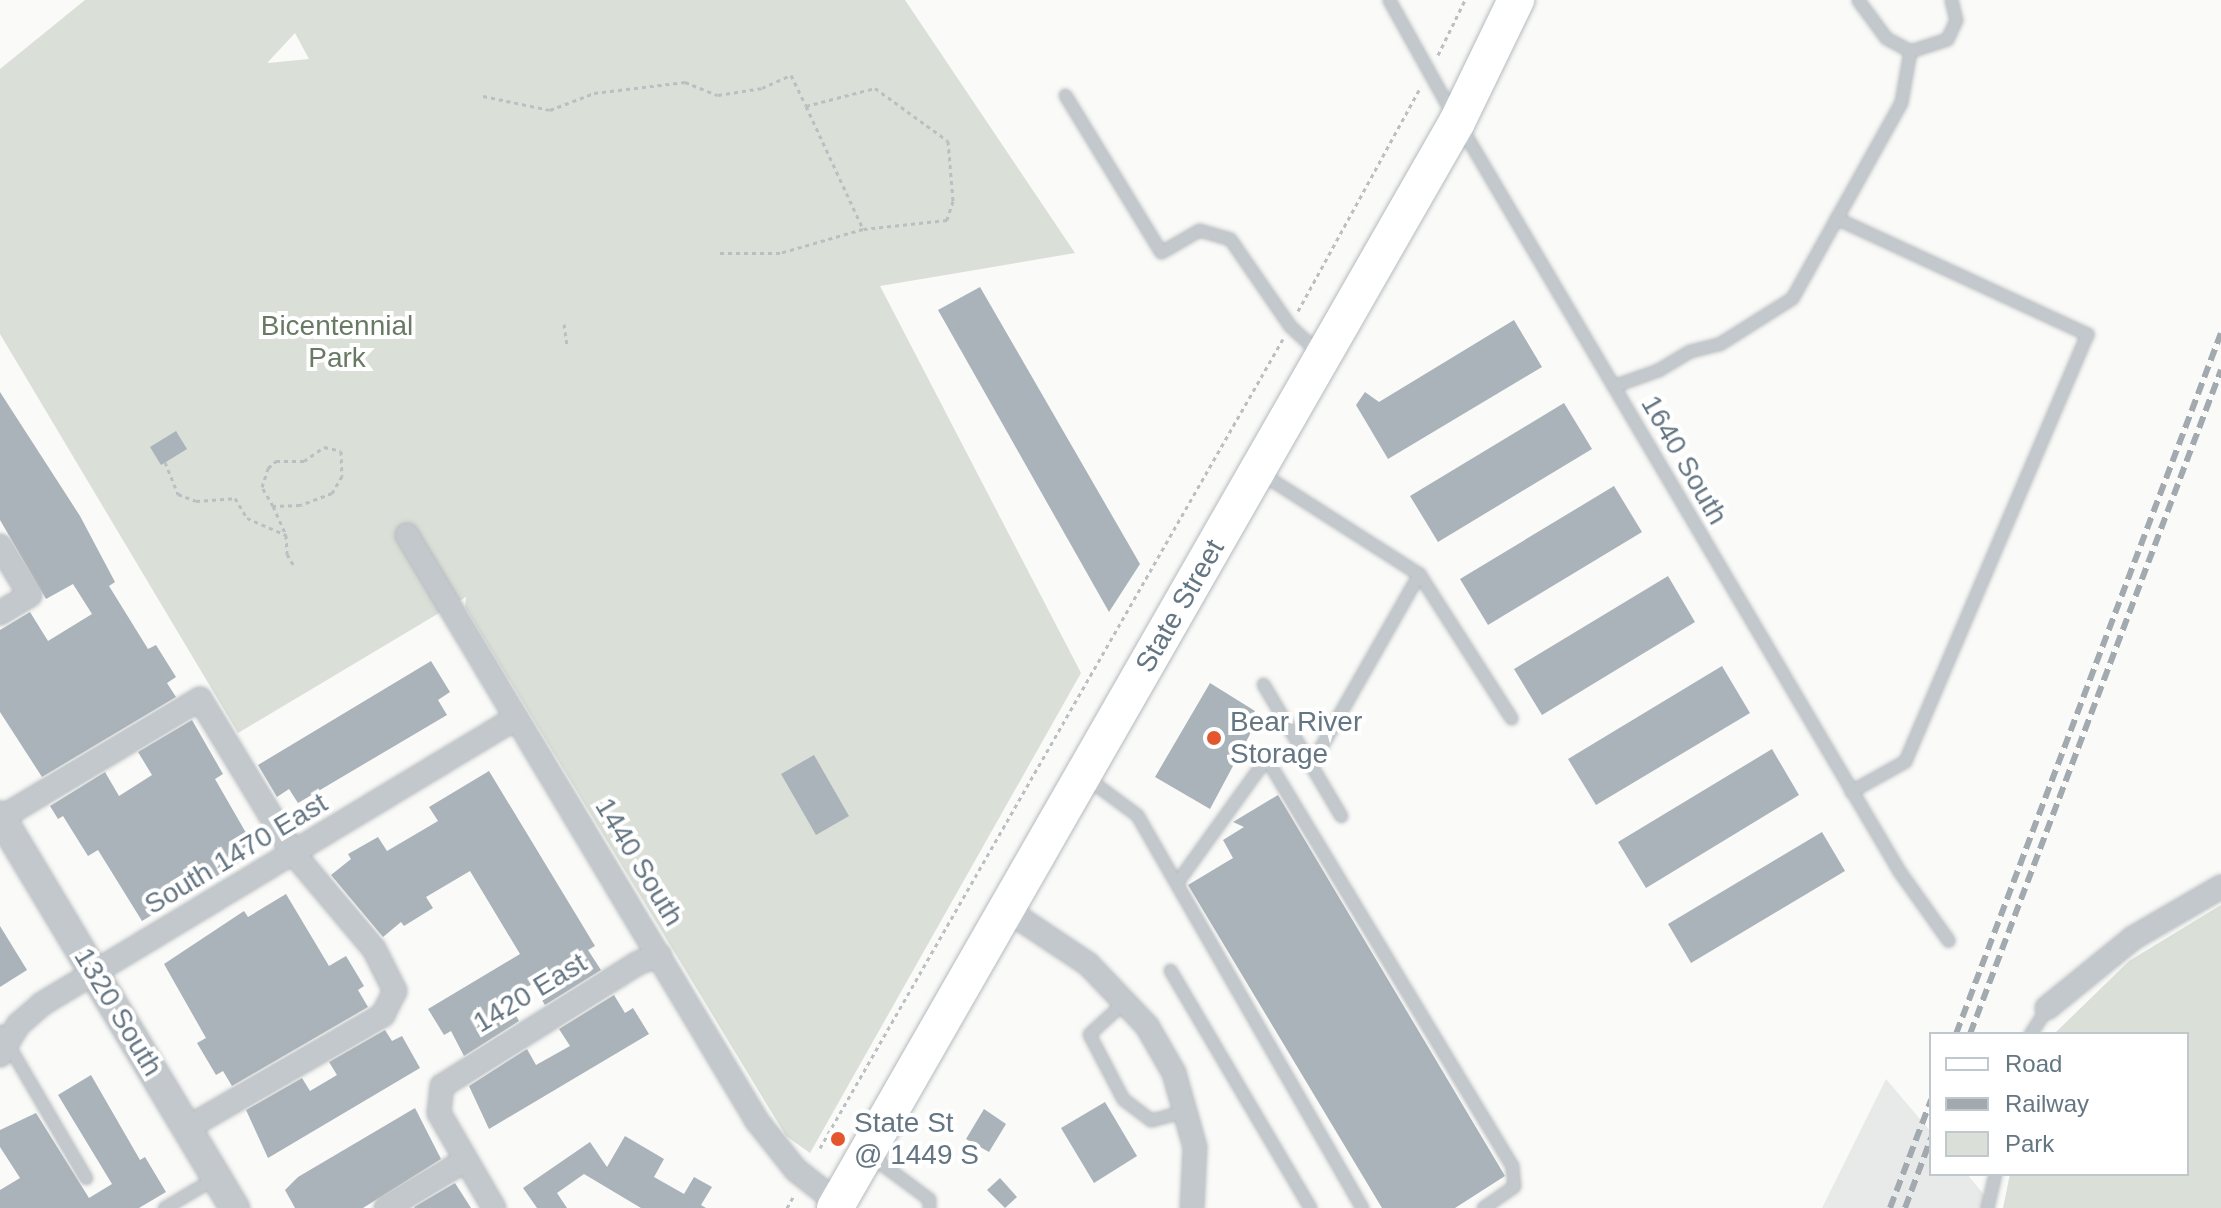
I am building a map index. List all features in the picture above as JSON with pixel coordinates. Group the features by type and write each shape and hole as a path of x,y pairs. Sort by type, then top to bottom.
{"main road":[{"name":"State Street","path":"836,1206 1457,122 1516,0"}],"street":[{"name":"1440 South","path":"407,535 773,1145 836,1206"},
{"path":"0,546 30,595 0,613"},
{"path":"0,817 200,699 294,854 374,949 395,991 383,1015 187,1128"},
{"name":"South 1470 East","path":"2,1042 42,1004 516,718"},
{"name":"1320 South","path":"0,817 235,1208"},
{"path":"2047,1008 2133,938 2221,887"},
{"path":"1007,910 1088,964 1147,1026 1174,1073 1195,1147 1192,1208"},
{"name":"1420 East","path":"466,1160 439,1113 439,1093 455,1074 660,955"},
{"path":"386,1208 466,1160 494,1208"}],"lane":[{"name":"1640 South","path":"1389,0 1428,74 1851,791 1948,940"},
{"path":"1858,0 1886,38 1910,51 1947,39 1956,20 1951,0"},
{"path":"1613,386 1658,370 1690,351 1719,344 1792,298 1901,102 1910,51"},
{"path":"1065,95 1161,252 1199,230 1230,239 1290,326 1323,356"},
{"path":"1836,218 2087,334 1905,761 1851,791"},
{"path":"1258,470 1419,574 1511,718"},
{"path":"1311,764 1419,574"},
{"path":"1263,684 1341,816"},
{"path":"1177,882 1266,758 1512,1165 1514,1186 1483,1208"},
{"path":"1083,775 1137,815 1362,1208"},
{"path":"1170,970 1310,1208"},
{"path":"1124,1002 1089,1034 1123,1099 1151,1120 1185,1111"},
{"path":"2031,1032 2047,1008"},
{"path":"2,1042 86,1178"},
{"path":"867,1153 929,1199 929,1208"},
{"path":"1987,1208 1995,1176"},
{"path":"164,1208 217,1177"}],"path":[{"path":"820,1148 1290,326 1465,0"},
{"path":"483,96 550,110 594,93 685,82 718,95 762,88 791,75 863,229"},
{"path":"720,253 780,253 863,229 947,220 953,201 948,141 875,88 806,106"},
{"path":"564,324 567,345"},
{"path":"273,506 300,505 332,493 342,476 341,451 324,447 304,461 276,461 268,468 262,487 286,535 287,554 295,568"},
{"path":"165,462 178,494 196,501 235,498 247,518 286,535"},
{"path":"787,1208 793,1197"}],"shaded area":[{"path":"1886,1079 1929,1130 1929,1176 1969,1176 1995,1208 1822,1208"}],"green space":[{"name":"Bicentennial Park","path":"85,0 905,0 1075,253 880,286 1081,673 810,1153 786,1136 465,607 466,597 238,733 0,334 0,69","holes":["295,33 309,59 268,63"]},
{"path":"2221,905 2221,1208 2003,1208 2010,1176 2189,1176 2189,1032 2056,1032 2129,961"}],"building":[{"path":"980,287 1140,564 1109,612 938,310"},
{"path":"1514,320 1542,367 1388,459 1356,405 1365,392 1379,402"},
{"path":"0,392 80,516 115,582 109,586 148,649 156,645 176,677 167,683 176,697 42,777 0,712 0,630 30,612 48,641 92,614 73,584 46,599 0,520"},
{"path":"1564,403 1592,449 1438,542 1410,496"},
{"path":"176,431 187,449 161,465 150,447"},
{"path":"1614,486 1642,532 1488,625 1460,579"},
{"path":"1668,576 1695,622 1542,715 1514,669"},
{"path":"431,661 450,692 438,700 447,715 298,803 289,789 277,797 258,765"},
{"path":"1722,666 1750,713 1596,805 1568,759"},
{"name":"Bear River Storage","path":"1210,683 1255,711 1250,719 1256,723 1210,809 1155,777"},
{"path":"192,720 223,774 215,779 257,852 142,921 98,850 88,856 63,816 58,819 50,806 105,772 119,796 152,775 138,752"},
{"path":"1772,749 1799,795 1646,888 1618,842"},
{"path":"814,755 849,816 816,835 781,774"},
{"path":"489,771 595,946 588,950 601,970 545,1005 532,984 507,999 519,1021 464,1056 451,1031 444,1035 428,1009 520,954 470,871 426,897 433,908 404,926 401,922 383,937 331,875 351,859 348,854 378,837 387,851 438,821 429,807"},
{"path":"1278,795 1505,1176 1455,1208 1382,1208 1188,885 1233,858 1223,840 1244,827 1233,822"},
{"path":"1822,832 1845,871 1691,963 1668,924"},
{"path":"286,894 329,966 346,956 364,986 358,990 368,1007 232,1086 223,1071 216,1075 197,1043 206,1038 164,964 244,911 248,917"},
{"path":"0,926 27,970 0,987"},
{"path":"614,995 625,1013 633,1008 649,1034 489,1129 469,1086 527,1049 536,1065 570,1046 559,1029"},
{"path":"385,1030 392,1041 402,1036 420,1068 268,1158 246,1110 302,1078 310,1091 337,1075 329,1062"},
{"path":"91,1075 140,1160 145,1157 166,1192 139,1208 0,1208 0,1190 20,1178 0,1147 0,1130 36,1113 89,1198 112,1184 58,1095"},
{"path":"1105,1102 1137,1156 1094,1183 1061,1128"},
{"path":"415,1108 441,1159 363,1208 295,1208 285,1190 298,1177"},
{"path":"984,1109 1006,1124 989,1152 966,1139"},
{"path":"625,1136 664,1159 654,1177 684,1194 694,1177 712,1187 701,1205 706,1208 641,1208 584,1174 557,1193 567,1208 537,1208 523,1188 590,1142 607,1167"},
{"path":"1000,1178 1017,1197 1005,1208 987,1190"},
{"path":"455,1183 471,1208 414,1207"}],"railway":[{"path":"1957,1032 2221,333"},
{"path":"1971,1032 2221,370"},
{"path":"1890,1208 1929,1105"},
{"path":"1905,1208 1929,1143"}],"place":[{"name":"Bear River Storage","path":"1214,738"},
{"name":"State St @ 1449 S","path":"838,1139"}]}
